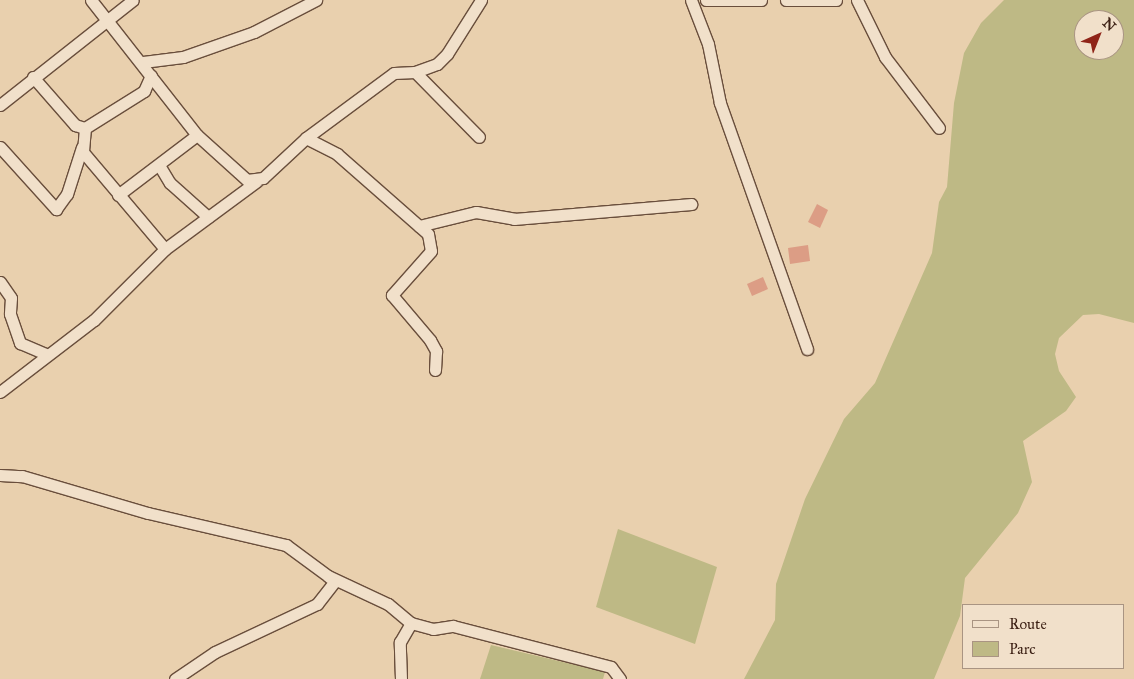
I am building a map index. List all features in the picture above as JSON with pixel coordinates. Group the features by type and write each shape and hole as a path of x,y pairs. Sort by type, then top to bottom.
{"street":[{"path":"92,0 106,22 143,62 197,135 256,182"},
{"path":"0,105 33,76 133,0"},
{"path":"143,62 183,57 254,32 316,0"},
{"path":"0,392 46,354 94,320 165,249 256,182 306,138 394,73 415,72 437,64 447,54 481,0"},
{"path":"691,0 708,44 720,103 807,349"},
{"path":"706,0 761,0"},
{"path":"786,0 836,0"},
{"path":"858,0 885,57 939,128"},
{"path":"415,72 479,137"},
{"path":"0,147 56,209 67,194 82,147 85,128 144,91 151,74"},
{"path":"33,76 76,124 85,128"},
{"path":"118,195 160,165 197,135"},
{"path":"306,138 337,154 428,234 431,251 392,295 430,340 436,351 435,370"},
{"path":"82,147 118,195 165,249"},
{"path":"160,165 170,183 208,217"},
{"path":"419,226 476,212 514,219 690,204"},
{"path":"0,282 11,298 10,314 20,342 46,354"},
{"path":"0,475 22,476 148,513 286,545 335,581 317,604 215,652 174,679"},
{"path":"328,576 388,604 410,623 433,629 453,626 611,667 620,679"},
{"path":"401,679 400,642 410,623"}],"green space":[{"path":"1004,0 1134,0 1134,323 1099,314 1083,315 1059,338 1055,354 1059,371 1076,397 1066,411 1023,441 1032,482 1018,513 965,578 960,616 934,679 744,679 775,620 776,584 805,499 844,419 875,383 932,253 939,202 947,187 954,103 964,53 981,23"},
{"path":"618,529 717,567 695,644 596,607"},
{"path":"491,645 605,672 603,679 480,679"}],"building":[{"path":"817,204 828,210 820,228 808,222"},
{"path":"808,245 810,261 790,264 788,248"},
{"path":"763,277 768,289 752,296 747,284"}]}
